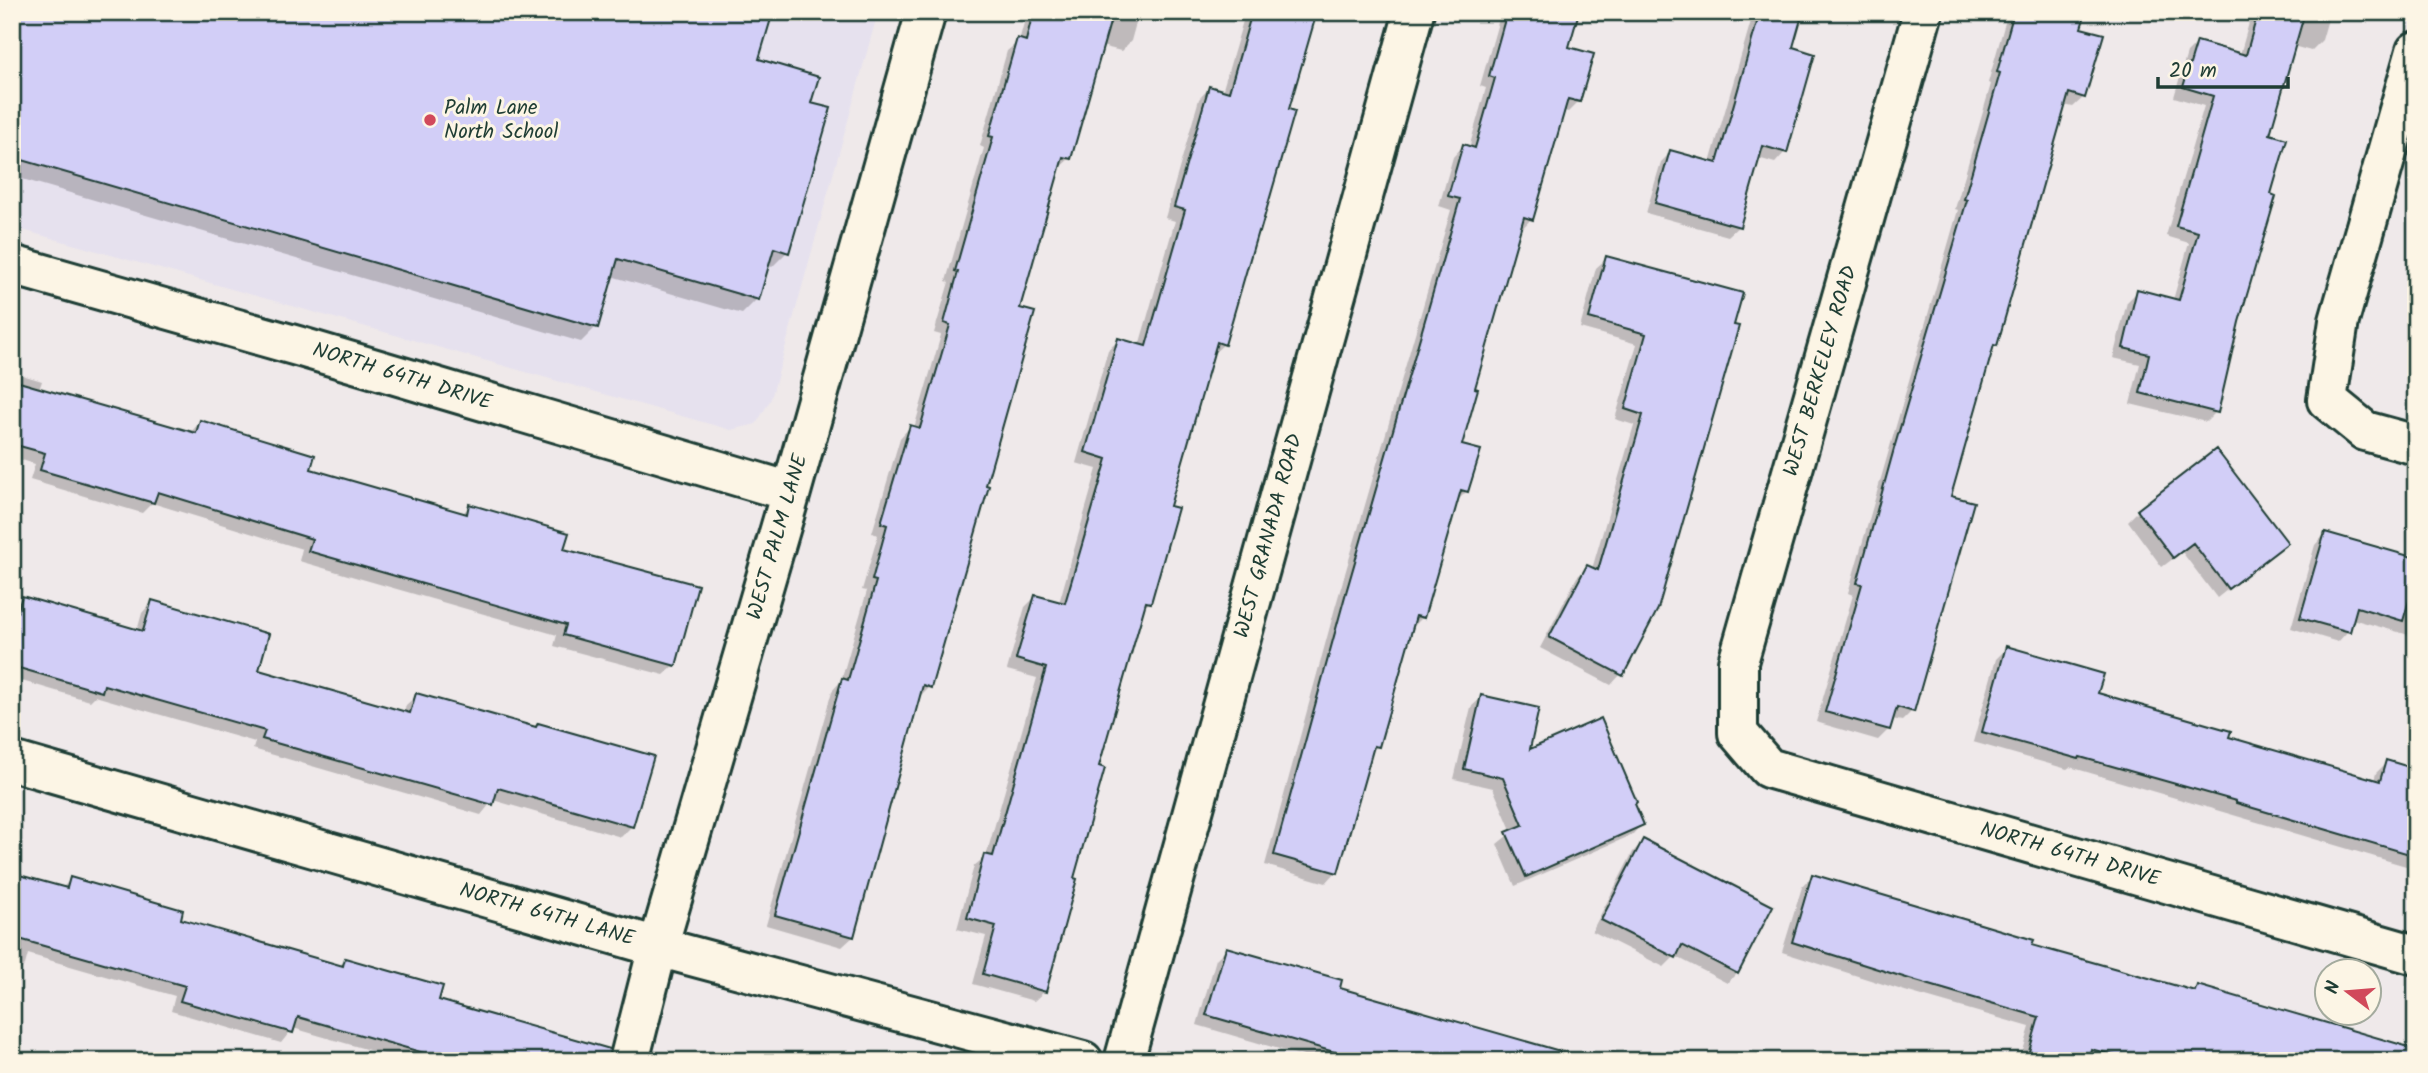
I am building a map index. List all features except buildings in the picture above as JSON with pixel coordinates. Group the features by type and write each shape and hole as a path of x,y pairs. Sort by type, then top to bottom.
{"street":[{"name":"WEST PALM LANE","path":"629,1061 658,947 791,492 926,12"},
{"name":"WEST GRANADA ROAD","path":"1124,1061 1414,12"},
{"name":"WEST BERKELEY ROAD","path":"1738,733 1738,662 1923,12"},
{"path":"2416,51 2339,321 2327,400 2365,431 2416,446"},
{"name":"NORTH 64TH DRIVE","path":"12,265 791,492"},
{"name":"NORTH 64TH DRIVE","path":"1738,733 1768,768 2416,955"},
{"name":"NORTH 64TH LANE","path":"12,761 658,947 1083,1061"}],"shaded area":[{"name":"Palm Lane North School","path":"12,12 878,12 771,399 756,424 731,430 12,227"}],"place":[{"name":"Palm Lane North School","path":"430,120"}]}
